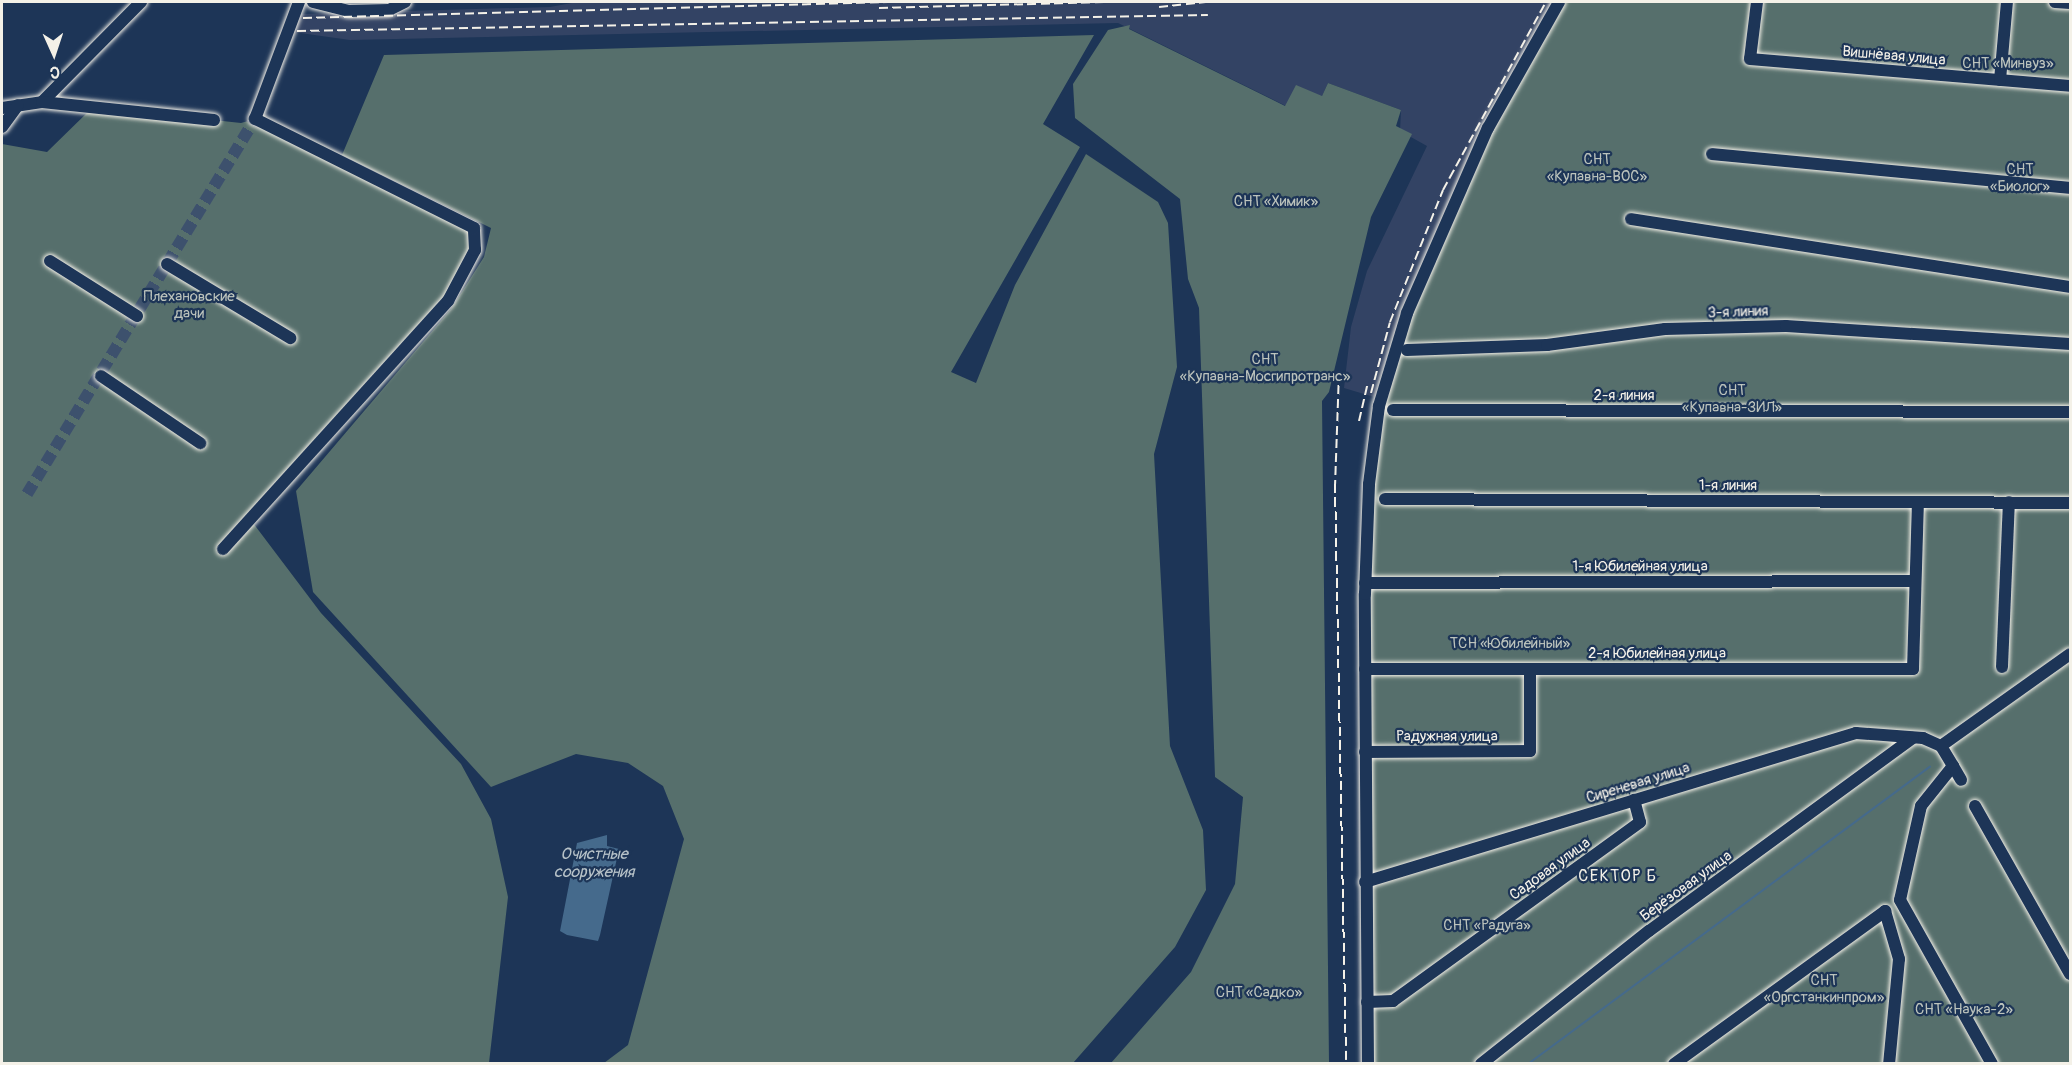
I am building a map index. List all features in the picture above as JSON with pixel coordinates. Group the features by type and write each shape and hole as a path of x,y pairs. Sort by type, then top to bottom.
{"street":[{"path":"42,102 141,2"},
{"path":"223,549 448,301 475,250 474,228 338,164 297,135 255,119 299,2"},
{"path":"313,2 348,10 390,10 405,2"},
{"path":"1368,1064 1365,882 1365,583 1368,483 1393,350 1488,128 1559,2"},
{"name":"Вишнёвая улица","path":"1756,2 1750,58 2070,86"},
{"path":"2000,80 2007,2"},
{"path":"2055,2 2070,3"},
{"path":"2,108 42,102 214,120"},
{"path":"2,127 18,105"},
{"path":"1712,154 2070,188"},
{"path":"1631,219 2070,286"},
{"path":"50,261 136,316"},
{"path":"168,264 290,339"},
{"name":"3-я линия","path":"1407,350 1547,345 1665,329 1786,326 2070,344"},
{"path":"101,376 200,442"},
{"name":"2-я линия","path":"1393,410 2070,412"},
{"name":"1-я линия","path":"1385,499 2070,502"},
{"path":"1915,581 1918,502"},
{"path":"2002,667 2009,502"},
{"name":"1-я Юбилейная улица","path":"1365,583 1915,581"},
{"name":"2-я Юбилейная улица","path":"1365,669 1913,669 1915,581"},
{"path":"1961,780 1941,746 2070,654"},
{"name":"Радужная улица","path":"1365,752 1530,751 1530,669"},
{"name":"Сиреневая улица","path":"1365,882 1856,733 1918,738 1941,746"},
{"name":"Берёзовая улица","path":"1481,1064 1649,931 1918,738"},
{"path":"1953,766 1921,806 1900,900 1992,1064"},
{"name":"Садовая улица","path":"1367,1002 1393,1001 1640,822 1634,800"},
{"path":"1975,806 2070,974"},
{"path":"1674,1064 1885,911 1899,959 1889,1064"}],"shaded area":[{"path":"577,2 1557,2 1402,311 1374,397 1344,388 1351,327 1367,271 1427,146 1400,131 1401,110 1328,83 1322,96 1286,106 1118,23 350,40 293,32 301,14 550,7"}],"green space":[{"path":"1559,2 2070,2 2070,1063 1368,1063 1369,484 1393,350 1488,128"},
{"path":"1130,25 1129,29 1285,106 1296,85 1322,96 1328,83 1401,110 1396,126 1412,134 1371,217 1329,392 1322,401 1329,1063 1111,1063 1191,972 1235,884 1243,797 1215,777 1199,308 1188,279 1180,199 1075,118 1073,84 1108,30"},
{"path":"1094,35 1043,124 1080,147 951,372 976,383 1015,285 1086,154 1158,202 1168,223 1177,367 1154,454 1170,746 1203,830 1206,890 1175,947 1073,1063 604,1063 628,1045 684,839 663,786 628,763 576,754 491,787 313,592 296,491 451,309 484,257 491,228 342,155 384,55"},
{"name":"Плехановские дачи","path":"93,107 241,123 255,119 474,228 475,250 448,301 250,519 321,613 461,764 491,819 508,897 489,1063 2,1063 2,144 47,152"}],"water":[{"name":"Очистные сооружения","path":"607,835 607,846 619,849 598,941 567,935 560,931 577,843"}],"waterway":[{"path":"1528,1064 1930,767"}],"tunnel":[{"path":"27,494 255,119"}],"railway":[{"path":"303,18 888,2"},
{"path":"879,8 1104,2"},
{"path":"1159,7 1206,2"},
{"path":"1371,393 1390,322 1443,190 1546,2"},
{"path":"297,31 1208,15"},
{"path":"1339,372 1335,484 1346,1064"},
{"path":"1359,421 1368,382"}],"district":[{"name":"СЕКТОР Б","path":"1618,876"}],"park label":[{"name":"СНТ «Минвуз»","path":"2008,64"},
{"name":"СНТ «Купавна-ВОС»","path":"1597,168"},
{"name":"СНТ «Биолог»","path":"2020,178"},
{"name":"СНТ «Химик»","path":"1276,202"},
{"name":"СНТ «Купавна-Мосгипротранс»","path":"1265,368"},
{"name":"СНТ «Купавна-ЗИЛ»","path":"1732,398"},
{"name":"ТСН «Юбилейный»","path":"1510,644"},
{"name":"СНТ «Радуга»","path":"1487,926"},
{"name":"СНТ «Оргстанкинпром»","path":"1824,988"},
{"name":"СНТ «Садко»","path":"1259,993"},
{"name":"СНТ «Наука-2»","path":"1964,1010"}]}
